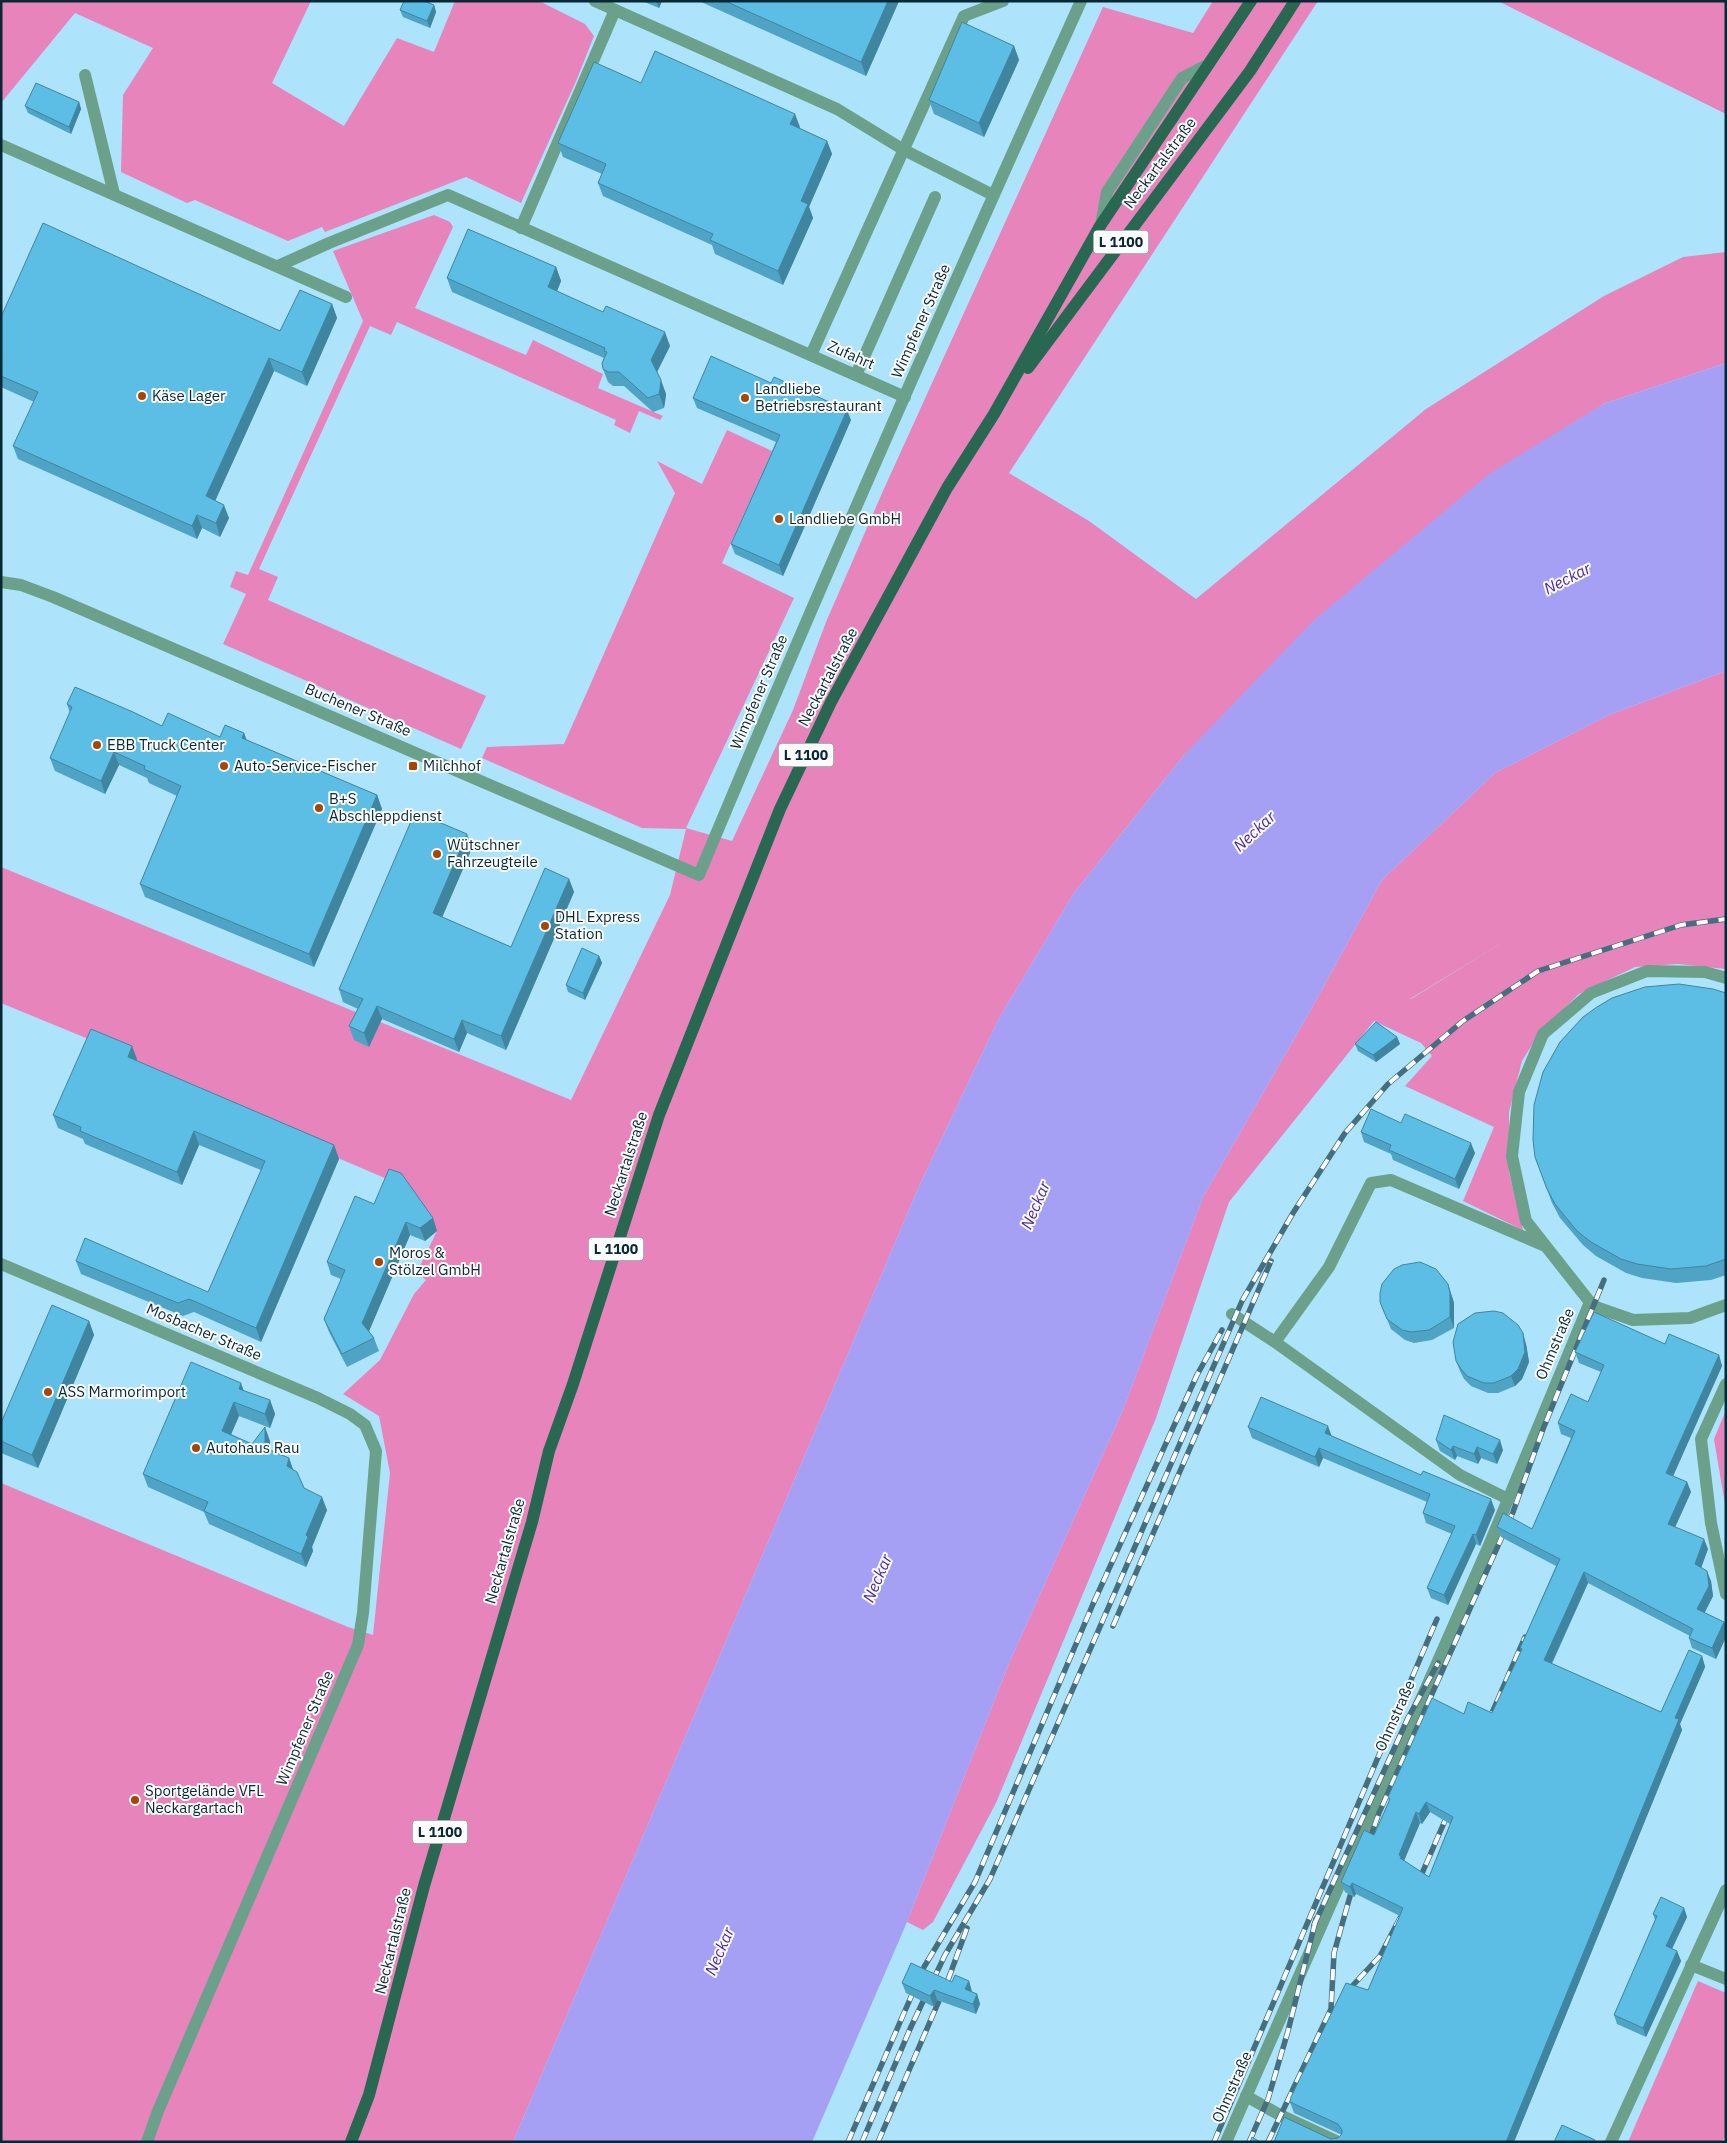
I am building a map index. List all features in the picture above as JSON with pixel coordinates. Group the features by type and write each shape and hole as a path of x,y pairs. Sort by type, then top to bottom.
{"main road":[{"name":"Neckartalstraße","path":"351,2142 369,2095 424,1886 532,1522 547,1460 658,1115 780,809 827,711 947,488 994,414 1100,226 1251,1"},
{"name":"Neckartalstraße","path":"994,414 1250,71 1295,1"}],"street":[{"path":"596,1 837,109 904,150 993,195"},
{"path":"811,355 964,16 1003,1"},
{"name":"Wimpfener Straße","path":"699,875 754,744 993,195 1081,1"},
{"path":"521,228 615,10"},
{"path":"85,75 114,194"},
{"path":"1,145 346,297"},
{"name":"Zufahrt","path":"278,266 448,195 905,397"},
{"path":"856,375 934,197"},
{"name":"Buchener Straße","path":"1,582 21,585 52,597 699,875"},
{"path":"1726,978 1705,972 1647,971 1591,993 1543,1034 1519,1092 1512,1156 1526,1221 1593,1306 1633,1320 1690,1318 1726,1305"},
{"path":"1275,1342 1329,1267 1370,1183 1391,1180 1545,1246"},
{"name":"Mosbacher Straße","path":"1,1264 309,1394 350,1414 365,1425 376,1451"},
{"name":"Ohmstraße","path":"1226,2142 1508,1498 1590,1302"},
{"path":"1232,1314 1275,1342 1460,1475 1508,1498"},
{"path":"1726,1384 1701,1439 1711,1523 1726,1594"},
{"name":"Wimpfener Straße","path":"147,2142 158,2111 358,1645 363,1613 376,1451"},
{"path":"1611,2142 1726,1890"},
{"path":"1691,1965 1726,1979"},
{"path":"1246,2096 1280,2115 1338,2142"}],"shaded area":[{"path":"1,1 311,1 272,83 344,126 397,38 434,52 455,1 539,1 585,24 594,36 577,79 521,203 466,177 325,232 322,227 288,241 195,200 187,203 121,172 123,95 153,48 75,13 1,103"},
{"path":"1213,1 1318,1 1009,473 1089,521 1196,599 1426,409 1604,296 1683,257 1726,252 1726,363 1603,404 1184,755 1074,893 998,1020 920,1184 513,2142 1,2142 1,1483 348,1627 373,1635 390,1473 379,1416 343,1394 380,1360 414,1294 426,1280 417,1272 437,1231 394,1182 133,1070 137,1059 1,1003 1,867 571,1100 670,895 686,829 642,828 482,758 487,747 564,744 675,493 657,461 702,484 727,430 772,451 722,563 794,598 686,828 732,841 793,710 826,622 883,491 1103,7 1193,33"},
{"path":"1498,1 1726,1 1726,114"},
{"path":"434,215 450,222 453,227 415,308 526,355 533,340 603,374 598,388 663,416 660,420 639,411 630,433 614,425 616,420 397,322 391,335 370,326 259,569 278,577 268,600 486,696 461,749 223,644 246,594 230,587 236,571 248,575 363,321 333,251"},
{"path":"1726,671 1726,969 1678,964 1635,967 1579,994 1540,1032 1522,1061 1509,1112 1509,1172 1523,1230 1463,1201 1494,1127 1405,1086 1432,1056 1421,1043 1374,1021 1229,1202 1156,1418 996,1803 933,1922 923,1930 907,1922 1010,1661 1123,1410 1203,1197 1308,1015 1382,880 1495,773 1609,715","holes":["1511,937 1411,999 1410,999"]},
{"path":"1726,1410 1726,1510 1714,1439"},
{"path":"1698,1981 1726,1993 1726,2135 1722,2142 1628,2142"}],"water":[{"name":"Neckar","path":"1726,363 1726,671 1609,715 1495,773 1382,880 1308,1015 1203,1197 1123,1410 1010,1661 907,1922 812,2142 513,2142 920,1184 998,1020 1074,893 1184,755 1314,620 1489,474 1603,404"}],"building":[{"path":"404,1 424,1 434,5 427,21 400,10"},
{"path":"725,1 888,1 861,62"},
{"path":"962,22 1014,46 979,123 929,100"},
{"path":"655,51 795,114 790,124 827,141 801,201 808,204 778,271 710,240 713,234 598,183 606,164 558,143 594,62 641,83"},
{"path":"36,83 79,102 69,127 25,106"},
{"name":"Käse Lager","path":"43,223 280,331 300,290 332,304 302,372 269,358 206,496 224,505 216,523 197,515 192,526 13,446 38,392 1,376 1,317"},
{"path":"468,229 556,267 548,287 603,312 606,306 665,332 651,360 661,380 659,394 648,398 619,372 608,372 603,369 602,363 607,352 604,351 605,348 447,278"},
{"path":"711,356 771,383 774,377 847,410 779,565 731,544 780,435 693,398"},
{"path":"75,687 162,726 168,713 220,737 225,725 244,733 242,738 377,795 309,954 140,884 181,786 144,769 145,766 114,752 101,781 50,758 72,707 67,704"},
{"path":"415,812 467,834 433,913 511,947 545,868 569,879 501,1036 462,1020 454,1039 377,1006 364,1033 349,1026 363,999 339,989"},
{"path":"582,948 599,956 583,993 566,985"},
{"path":"1679,984 1726,993 1726,1259 1706,1266 1671,1269 1637,1264 1621,1259 1591,1242 1577,1231 1555,1204 1547,1189 1535,1157 1533,1140 1534,1105 1543,1072 1560,1042 1583,1017 1612,998 1645,987"},
{"path":"1376,1022 1397,1037 1373,1055 1355,1044"},
{"path":"91,1029 132,1046 128,1057 334,1145 256,1328 189,1299 178,1303 76,1261 85,1238 208,1292 265,1161 194,1131 177,1172 80,1131 81,1127 53,1115"},
{"path":"1371,1109 1401,1123 1405,1114 1471,1143 1455,1179 1389,1150 1391,1145 1361,1132"},
{"path":"389,1169 401,1173 433,1218 420,1228 406,1222 362,1323 374,1338 342,1354 324,1319 345,1270 327,1262 355,1196 374,1204"},
{"path":"1420,1262 1436,1269 1448,1284 1450,1317 1429,1330 1411,1332 1402,1330 1387,1319 1380,1302 1380,1293 1382,1284 1394,1269 1402,1265"},
{"name":"ASS Marmorimport","path":"52,1305 89,1321 32,1455 1,1441 1,1423"},
{"path":"1494,1311 1503,1313 1518,1325 1523,1333 1525,1352 1518,1369 1511,1376 1494,1383 1484,1383 1467,1376 1461,1369 1456,1361 1453,1342 1458,1324 1475,1313"},
{"path":"1594,1312 1665,1344 1669,1334 1719,1355 1666,1473 1687,1482 1668,1524 1704,1539 1695,1564 1707,1571 1709,1586 1697,1609 1724,1622 1712,1648 1689,1638 1693,1629 1584,1572 1544,1660 1661,1712 1689,1650 1702,1656 1675,1718 1679,1719 1506,2142 1274,2142 1284,2117 1331,2139 1338,2138 1342,2134 1338,2124 1290,2102 1291,2097 1346,1983 1368,1990 1403,1908 1352,1883 1350,1887 1341,1882 1364,1830 1374,1835 1390,1799 1388,1797 1432,1698 1464,1714 1468,1702 1492,1713 1522,1649 1520,1648 1560,1559 1497,1527 1503,1513 1532,1529 1575,1431 1558,1423 1571,1394 1588,1402 1604,1365 1575,1352","holes":["1426,1802 1453,1817 1429,1877 1400,1858 1401,1856 1399,1855 1416,1812 1419,1814"]},
{"path":"191,1362 241,1383 239,1389 270,1400 265,1414 234,1402 222,1431 252,1444 265,1427 265,1448 289,1458 287,1466 297,1472 304,1488 322,1497 306,1535 308,1537 301,1554 204,1511 208,1502 143,1474"},
{"path":"1261,1397 1328,1426 1325,1433 1421,1475 1423,1471 1491,1499 1476,1535 1473,1534 1444,1595 1427,1588 1455,1526 1423,1513 1430,1494 1319,1448 1315,1457 1248,1427"},
{"path":"1444,1415 1500,1440 1493,1454 1477,1447 1474,1454 1453,1446 1451,1450 1436,1440"},
{"path":"1661,1897 1684,1908 1666,1946 1677,1951 1643,2028 1614,2015 1657,1916 1653,1914"},
{"path":"911,1963 952,1982 955,1975 969,1981 965,1989 977,1994 973,2004 934,1990 930,1996 902,1983"},
{"path":"1562,2125 1595,2140 1594,2142 1554,2142"},
{"path":"1252,2137 1260,2142 1250,2142"}],"railway":[{"path":"862,2142 910,2029 945,1955 990,1879 1242,1301 1293,1213 1345,1133 1388,1084 1463,1021 1538,971 1681,925 1726,919"},
{"path":"1113,1626 1271,1261"},
{"path":"1367,1847 1379,1813 1513,1512 1543,1429 1604,1280"},
{"path":"848,2142 924,1967 975,1882 1093,1604 1197,1375 1222,1330"},
{"path":"1214,2142 1437,1619"},
{"path":"1488,1722 1525,1637"},
{"path":"1314,1925 1408,1718 1438,1663"},
{"path":"1417,1885 1450,1809"},
{"path":"1268,2142 1331,2009 1334,1953 1354,1882"},
{"path":"1343,1996 1380,1956 1400,1918"},
{"path":"1249,2142 1268,2099 1288,2031 1316,1919"},
{"path":"878,2142 948,1980 967,1928"}],"place":[{"name":"Käse Lager","path":"142,396"},
{"name":"Landliebe Betriebsrestaurant","path":"745,398"},
{"name":"Landliebe GmbH","path":"779,519"},
{"name":"EBB Truck Center","path":"97,745"},
{"name":"Auto-Service-Fischer","path":"224,766"},
{"name":"Milchhof","path":"413,766"},
{"name":"B+S Abschleppdienst","path":"319,808"},
{"name":"Wütschner Fahrzeugteile","path":"437,854"},
{"name":"DHL Express Station","path":"545,926"},
{"name":"Moros & Stölzel GmbH","path":"379,1262"},
{"name":"ASS Marmorimport","path":"48,1392"},
{"name":"Autohaus Rau","path":"196,1448"},
{"name":"Sportgelände VFL Neckargartach","path":"135,1800"}]}
